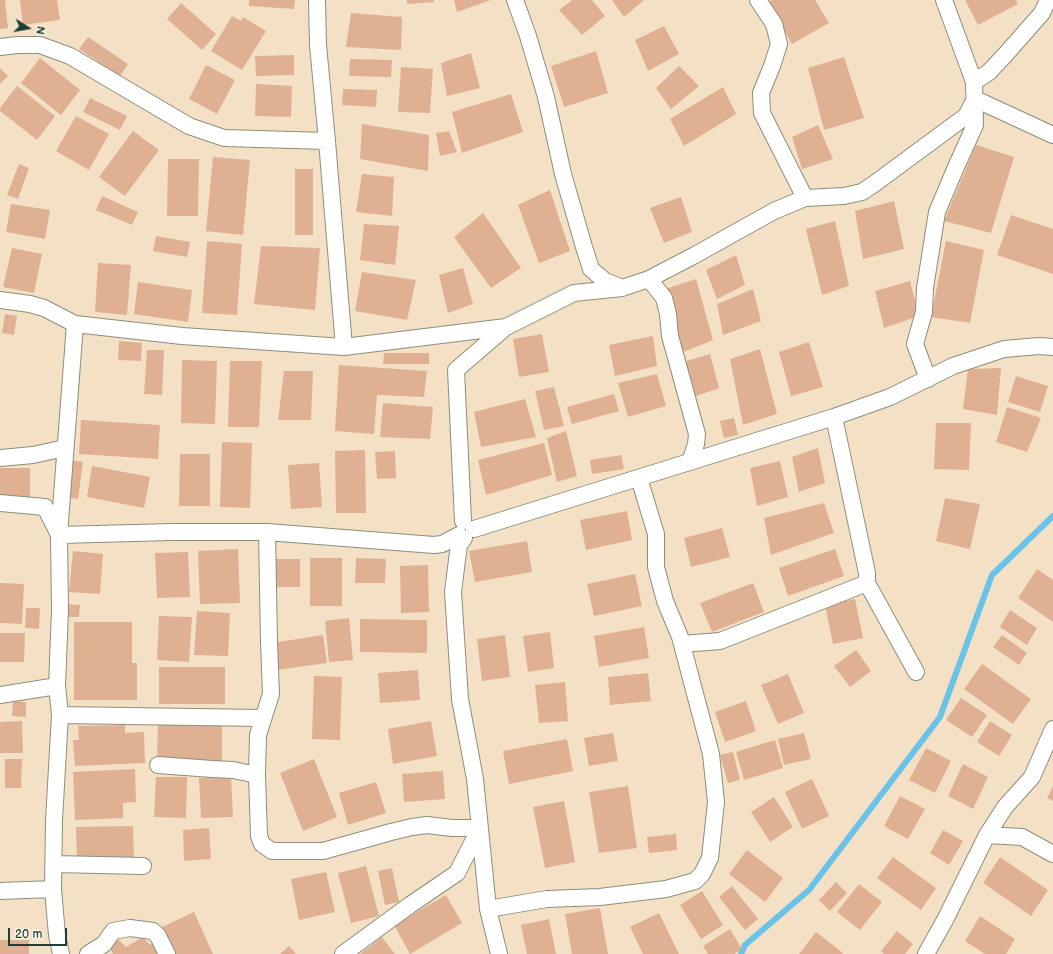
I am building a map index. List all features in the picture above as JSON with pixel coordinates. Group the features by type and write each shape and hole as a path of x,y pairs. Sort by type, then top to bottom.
{"street":[{"path":"317,0 318,45 344,346"},
{"path":"515,0 528,36 546,97 563,174 591,269 605,281 622,288"},
{"path":"758,0 774,24 779,44 761,93 762,113 805,198"},
{"path":"928,379 915,344 924,312 925,288 937,212 975,125 974,82 944,0"},
{"path":"974,82 989,72 1006,55 1042,13 1048,0"},
{"path":"0,48 17,45 40,45 70,56 189,126 224,138 327,141"},
{"path":"499,954 488,909 475,779 460,699 453,592 459,545 465,531 456,370 506,327 574,294 622,288 649,279 774,211 805,198 844,196 862,192 966,116 975,99"},
{"path":"975,99 1053,135"},
{"path":"649,279 664,298 668,314 670,336 697,434 696,444 690,462"},
{"path":"0,300 30,304 44,308 75,324 182,336 344,346 506,327"},
{"path":"62,954 57,935 53,889 54,820 60,715 56,686 60,610 59,535 75,324"},
{"path":"59,535 172,532 267,532 434,545 442,544 465,531 834,417 890,397 952,366 1004,350 1039,346 1053,347"},
{"path":"834,417 867,573 867,583 916,672"},
{"path":"0,458 33,455 65,448"},
{"path":"488,909 547,899 600,897 666,889 695,881 702,874 710,858 716,802 711,754 682,644 661,587 656,567 656,534 639,478"},
{"path":"0,503 45,507 59,535"},
{"path":"267,532 271,694 258,735 257,774 259,836 262,844 272,851 323,851 412,827 427,825 452,828 480,828"},
{"path":"682,644 720,641 867,583"},
{"path":"0,695 56,686"},
{"path":"60,715 263,718"},
{"path":"926,954 945,920 987,835 1005,807 1032,777 1053,729"},
{"path":"158,765 233,770 257,774"},
{"path":"343,954 457,873 480,828"},
{"path":"987,835 1022,837 1053,854"},
{"path":"54,864 143,866"},
{"path":"0,891 53,889"},
{"path":"88,954 104,944 113,931 130,928 153,931 158,936 167,954"}],"building":[{"path":"0,0 5,0 8,28 0,29"},
{"path":"20,0 57,0 60,20 23,25"},
{"path":"249,0 295,0 294,9 249,6"},
{"path":"407,0 434,0 434,2 407,4"},
{"path":"454,0 491,0 457,12"},
{"path":"572,0 592,0 605,16 582,35 559,10"},
{"path":"612,0 644,0 624,17"},
{"path":"772,0 815,0 829,23 792,44 768,3"},
{"path":"965,0 1016,0 1018,4 978,25"},
{"path":"181,3 216,34 202,50 167,19"},
{"path":"351,13 402,17 401,50 346,47"},
{"path":"232,16 241,21 243,17 266,31 242,70 211,51"},
{"path":"664,26 679,54 648,71 635,40"},
{"path":"88,37 128,64 120,76 79,49"},
{"path":"596,51 608,93 564,107 551,66"},
{"path":"471,53 480,88 447,96 441,63"},
{"path":"294,55 294,75 256,76 255,56"},
{"path":"844,57 864,118 824,130 808,68"},
{"path":"40,58 80,90 61,115 21,83"},
{"path":"350,59 392,60 391,77 349,76"},
{"path":"206,65 235,80 217,114 189,99"},
{"path":"679,66 699,86 671,109 656,88"},
{"path":"401,67 433,69 430,113 398,112"},
{"path":"0,68 8,76 0,84"},
{"path":"256,84 292,86 291,117 255,116"},
{"path":"17,86 55,116 37,140 0,111 0,108"},
{"path":"723,87 736,114 684,146 670,119"},
{"path":"343,89 377,90 376,107 342,105"},
{"path":"511,94 523,132 462,153 452,112"},
{"path":"90,98 127,116 120,130 83,112"},
{"path":"76,116 109,134 89,170 56,151"},
{"path":"362,124 429,135 428,171 360,159"},
{"path":"818,125 833,159 802,169 792,137"},
{"path":"133,131 159,150 125,196 99,177"},
{"path":"449,131 457,152 440,156 436,133"},
{"path":"976,145 1014,157 991,233 944,221"},
{"path":"213,157 250,160 243,235 206,231"},
{"path":"168,159 199,159 198,216 167,216"},
{"path":"19,164 29,168 18,199 7,195"},
{"path":"295,169 313,169 313,235 295,235"},
{"path":"362,174 394,177 392,216 356,212"},
{"path":"550,190 570,251 539,263 518,205"},
{"path":"102,196 138,212 132,225 96,210"},
{"path":"681,197 692,232 664,243 650,208"},
{"path":"894,201 904,249 863,259 855,211"},
{"path":"11,204 50,210 45,239 6,232"},
{"path":"483,213 521,268 491,288 454,237"},
{"path":"1011,215 1053,229 1053,274 997,255"},
{"path":"835,221 849,286 822,295 806,229"},
{"path":"364,224 399,226 395,265 360,260"},
{"path":"156,236 190,242 187,257 153,251"},
{"path":"207,241 242,244 237,315 202,313"},
{"path":"946,241 984,250 970,323 931,317"},
{"path":"261,246 320,248 315,310 254,304"},
{"path":"12,248 42,254 34,293 3,287"},
{"path":"736,255 745,285 717,299 706,270"},
{"path":"98,263 131,265 127,315 95,312"},
{"path":"463,268 473,304 448,313 439,275"},
{"path":"362,272 416,280 407,320 355,311"},
{"path":"696,279 713,340 681,353 665,289"},
{"path":"910,281 919,316 884,328 875,291"},
{"path":"138,282 192,290 188,322 134,314"},
{"path":"753,289 761,321 723,335 717,304"},
{"path":"5,314 17,316 14,335 2,333"},
{"path":"542,334 549,372 519,377 513,339"},
{"path":"653,336 657,366 615,376 609,345"},
{"path":"119,341 142,343 141,361 118,360"},
{"path":"809,342 823,387 791,396 779,352"},
{"path":"760,349 777,414 743,425 730,359"},
{"path":"147,350 164,350 162,395 144,394"},
{"path":"384,353 429,353 429,364 383,364"},
{"path":"710,354 719,388 691,398 683,362"},
{"path":"182,360 217,361 215,424 181,423"},
{"path":"230,361 262,361 259,427 228,427"},
{"path":"339,365 427,371 424,397 377,395 374,434 335,431"},
{"path":"1001,368 997,415 963,409 968,369"},
{"path":"284,371 313,371 311,420 278,420"},
{"path":"657,374 666,406 628,417 618,383"},
{"path":"1016,376 1048,386 1040,412 1008,402"},
{"path":"554,387 564,426 544,430 535,391"},
{"path":"614,394 619,411 572,424 567,407"},
{"path":"525,399 536,437 481,447 474,412"},
{"path":"383,403 433,407 430,439 380,437"},
{"path":"1007,407 1041,418 1027,452 996,442"},
{"path":"734,418 738,435 724,438 720,421"},
{"path":"81,420 160,425 158,459 79,454"},
{"path":"936,423 971,423 969,470 934,469"},
{"path":"566,431 577,476 557,482 547,438"},
{"path":"222,442 252,443 250,508 220,507"},
{"path":"544,443 552,475 486,495 478,460"},
{"path":"818,448 825,483 799,492 792,457"},
{"path":"365,450 366,513 336,513 335,451"},
{"path":"395,451 396,478 377,479 375,452"},
{"path":"180,454 210,454 210,506 179,506"},
{"path":"621,455 624,469 592,474 590,460"},
{"path":"71,460 83,462 78,499 66,497"},
{"path":"780,461 788,497 757,506 750,468"},
{"path":"319,463 322,507 291,509 288,465"},
{"path":"92,466 150,477 144,508 87,497"},
{"path":"0,468 30,468 30,497 0,496"},
{"path":"945,498 980,504 970,549 936,541"},
{"path":"824,503 834,533 771,555 764,518"},
{"path":"627,511 632,540 586,550 580,520"},
{"path":"722,528 730,557 691,567 684,538"},
{"path":"527,541 532,572 475,582 469,551"},
{"path":"238,549 240,603 200,604 198,551"},
{"path":"835,549 844,576 788,596 779,568"},
{"path":"73,551 103,554 100,594 69,592"},
{"path":"188,552 190,597 157,598 155,553"},
{"path":"310,558 342,558 342,606 310,606"},
{"path":"356,558 386,559 385,583 355,583"},
{"path":"272,559 300,559 300,587 272,587"},
{"path":"428,565 429,612 401,613 400,566"},
{"path":"1037,569 1053,580 1053,622 1018,598"},
{"path":"635,574 642,606 594,616 587,584"},
{"path":"0,583 24,584 22,624 0,623"},
{"path":"753,583 764,612 712,632 700,603"},
{"path":"855,599 863,638 833,644 825,605"},
{"path":"64,604 80,605 79,617 64,617"},
{"path":"26,608 40,608 39,629 25,628"},
{"path":"1010,610 1037,628 1027,645 1000,627"},
{"path":"197,611 230,613 228,656 194,655"},
{"path":"159,616 192,617 189,662 157,660"},
{"path":"349,618 353,660 329,662 325,621"},
{"path":"360,619 427,620 427,653 360,652"},
{"path":"74,622 132,622 132,663 137,663 137,700 74,700"},
{"path":"644,627 649,658 599,667 594,636"},
{"path":"550,632 554,668 528,672 523,636"},
{"path":"0,633 25,633 24,662 0,662"},
{"path":"323,635 327,663 276,670 272,643"},
{"path":"505,635 510,677 482,681 477,639"},
{"path":"1002,635 1027,653 1019,665 993,647"},
{"path":"856,650 871,671 850,687 834,666"},
{"path":"982,664 1031,699 1013,724 964,689"},
{"path":"159,667 225,667 225,704 159,704"},
{"path":"418,670 420,700 380,703 378,673"},
{"path":"648,673 651,701 610,705 608,677"},
{"path":"788,674 804,713 778,724 761,685"},
{"path":"314,676 342,677 340,740 312,739"},
{"path":"565,682 568,721 539,723 535,685"},
{"path":"961,698 987,715 972,737 946,720"},
{"path":"13,701 26,702 26,717 12,716"},
{"path":"746,701 756,731 725,742 715,712"},
{"path":"22,721 23,753 0,753 0,722"},
{"path":"158,721 222,721 222,764 157,763"},
{"path":"431,721 437,756 393,764 388,729"},
{"path":"990,721 1012,735 999,756 977,742"},
{"path":"125,725 125,733 144,732 145,763 75,766 73,740 79,740 78,726"},
{"path":"613,733 618,761 589,766 584,738"},
{"path":"804,733 811,759 784,765 778,739"},
{"path":"567,739 573,771 509,784 503,751"},
{"path":"775,740 783,768 744,780 736,752"},
{"path":"926,748 951,761 935,793 909,780"},
{"path":"733,752 740,780 728,783 720,755"},
{"path":"5,759 22,759 21,788 5,788"},
{"path":"314,759 337,817 303,831 280,773"},
{"path":"963,764 988,777 973,809 948,796"},
{"path":"135,769 136,802 123,803 123,818 75,820 73,772"},
{"path":"443,771 445,799 404,802 402,774"},
{"path":"156,777 187,777 186,818 154,817"},
{"path":"231,777 233,817 201,818 199,778"},
{"path":"812,779 829,816 802,829 785,792"},
{"path":"376,782 386,813 348,825 339,793"},
{"path":"628,786 637,848 599,853 589,792"},
{"path":"1053,786 1053,801 1047,798"},
{"path":"900,796 925,809 908,839 884,826"},
{"path":"774,797 793,827 770,842 751,812"},
{"path":"564,801 575,862 545,868 533,807"},
{"path":"133,826 134,859 77,861 76,827"},
{"path":"209,828 211,859 184,861 183,830"},
{"path":"943,830 963,841 949,865 930,853"},
{"path":"676,834 677,850 649,853 647,837"},
{"path":"747,850 783,878 765,902 729,874"},
{"path":"893,857 936,888 921,910 877,878"},
{"path":"1000,857 1048,890 1031,916 983,883"},
{"path":"366,866 379,916 351,923 338,873"},
{"path":"392,868 399,902 385,905 378,871"},
{"path":"326,872 335,912 299,920 291,879"},
{"path":"836,882 847,893 830,911 819,900"},
{"path":"859,884 882,902 860,930 837,912"},
{"path":"732,886 758,919 745,930 719,897"},
{"path":"702,891 723,925 701,939 680,905"},
{"path":"446,895 462,923 410,954 394,925"},
{"path":"600,908 608,954 572,954 565,914"},
{"path":"194,912 213,954 170,954 158,929"},
{"path":"659,913 679,954 643,954 630,927"},
{"path":"980,916 1015,939 1006,954 985,954 965,941"},
{"path":"549,919 556,954 527,954 521,925"},
{"path":"730,929 742,949 734,954 708,954 703,946"},
{"path":"897,931 913,944 905,954 884,954 881,951"},
{"path":"816,932 843,953 799,954"},
{"path":"143,937 150,945 156,941 162,954 113,954 109,945 119,940 126,947"},
{"path":"382,937 395,954 360,954"},
{"path":"0,940 29,940 29,954 0,954"},
{"path":"289,946 296,954 280,954"}],"waterway":[{"path":"741,954 745,945 809,890 940,717 992,575 1053,516"}]}
